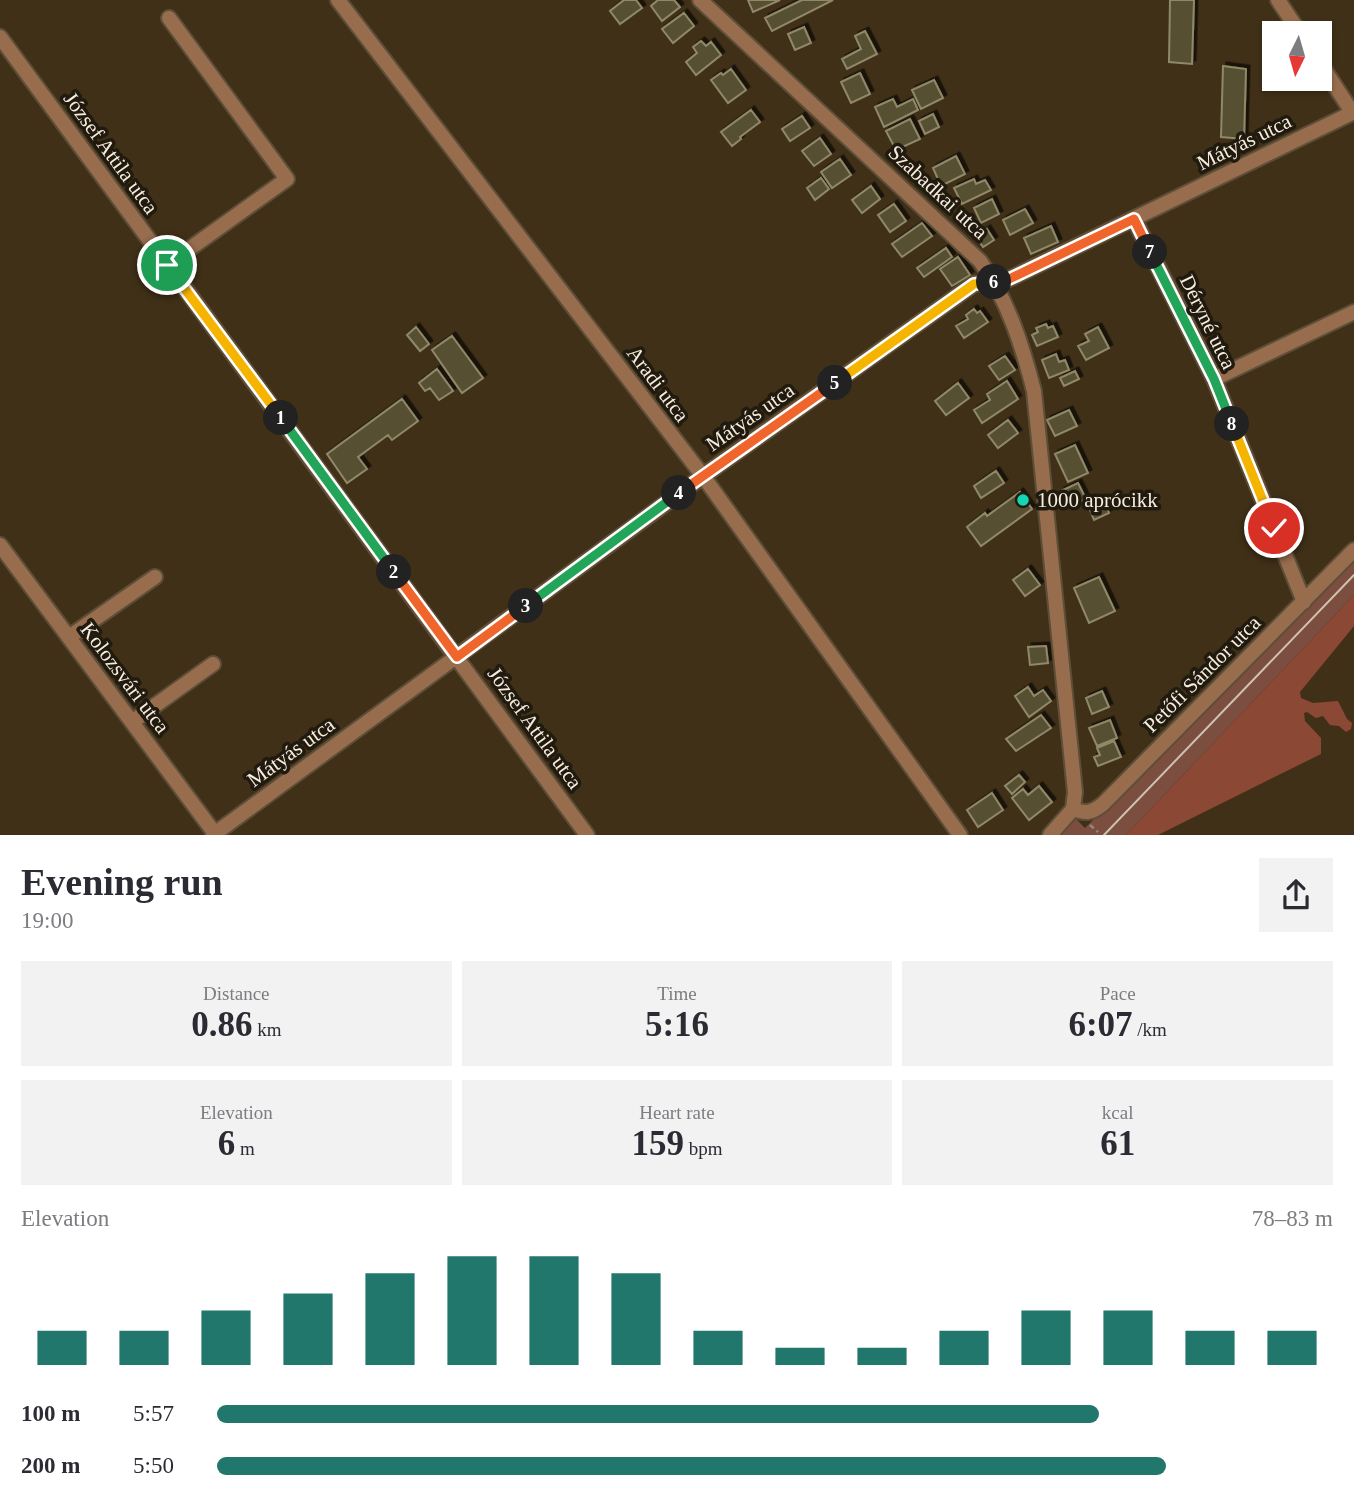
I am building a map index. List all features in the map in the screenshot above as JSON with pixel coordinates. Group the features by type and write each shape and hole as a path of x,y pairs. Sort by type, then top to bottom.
{"street":[{"name":"Aradi utca","path":"338,0 703,476 960,835"},
{"name":"Szabadkai utca","path":"700,0 980,261 995,282 1023,348 1034,391 1075,792 1073,809"},
{"path":"1278,0 1292,21"},
{"path":"167,265 287,179 169,18"},
{"name":"József Attila utca","path":"0,37 587,835"},
{"path":"1332,81 1353,112"},
{"name":"Mátyás utca","path":"215,834 703,476 974,284 1009,279 1353,112"},
{"name":"Déryné utca","path":"1134,219 1214,379 1304,602"},
{"path":"1214,379 1354,312"},
{"name":"Kolozsvári utca","path":"0,545 215,834"},
{"name":"Petőfi Sándor utca","path":"1073,809 1083,813 1093,812 1103,804 1354,550"},
{"path":"69,638 155,578"},
{"path":"132,722 213,664"},
{"path":"1050,835 1073,809"}],"path":[{"path":"1089,824 1098,832"}],"shaded area":[{"path":"1354,560 1354,595 1126,835 1055,835 1073,816 1085,828"},
{"path":"1354,595 1354,626 1300,692 1301,698 1313,703 1338,701 1352,723 1351,729 1346,732 1339,726 1330,725 1323,716 1316,718 1304,713 1305,721 1321,738 1321,754 1158,835 1126,835"}],"building":[{"path":"624,0 636,0 642,8 620,24 610,11"},
{"path":"658,0 674,0 680,7 662,21 651,6"},
{"path":"748,0 780,0 753,12"},
{"path":"802,0 833,0 772,31 765,18"},
{"path":"1170,0 1194,0 1192,64 1169,62"},
{"path":"684,13 694,26 673,43 662,29"},
{"path":"804,27 811,43 795,50 788,34"},
{"path":"865,31 877,54 847,69 842,59 861,49 855,36"},
{"path":"701,41 706,46 711,42 721,55 696,75 686,62 697,53 693,47"},
{"path":"1223,66 1246,69 1244,139 1221,137"},
{"path":"731,69 746,90 728,103 711,80"},
{"path":"860,73 870,94 851,103 841,82"},
{"path":"934,80 943,98 921,109 912,90"},
{"path":"893,99 897,107 913,99 918,110 884,127 875,107"},
{"path":"751,110 760,122 732,146 721,132"},
{"path":"933,114 939,127 925,134 919,121"},
{"path":"802,116 810,128 790,141 782,129"},
{"path":"910,119 920,139 896,150 886,131"},
{"path":"820,138 831,154 814,166 802,151"},
{"path":"956,156 965,174 941,186 933,168"},
{"path":"840,159 851,175 832,188 821,172"},
{"path":"821,178 829,189 815,200 807,188"},
{"path":"974,179 976,184 985,180 991,190 962,204 954,188"},
{"path":"871,186 880,199 862,213 852,200"},
{"path":"992,199 999,214 981,223 974,208"},
{"path":"894,204 906,221 890,232 878,215"},
{"path":"1025,209 1033,223 1010,235 1003,220"},
{"path":"922,223 932,236 902,257 892,244"},
{"path":"1051,226 1058,242 1031,254 1024,238"},
{"path":"987,229 994,240 983,247 976,236"},
{"path":"946,248 952,257 924,277 917,268"},
{"path":"958,257 970,275 952,286 940,269"},
{"path":"974,309 977,313 980,311 988,322 964,338 956,326 968,319 966,315"},
{"path":"1046,324 1048,328 1053,326 1058,337 1037,346 1032,335 1038,332 1036,328"},
{"path":"416,327 429,344 420,351 407,335"},
{"path":"1098,327 1109,348 1086,360 1078,346 1089,341 1085,334"},
{"path":"452,336 483,378 462,393 432,350"},
{"path":"1056,354 1059,362 1065,360 1069,370 1049,378 1042,360"},
{"path":"1005,356 1015,370 999,380 989,366"},
{"path":"437,369 453,391 439,400 430,388 425,391 419,383"},
{"path":"1075,371 1079,379 1064,386 1060,378"},
{"path":"1007,381 1018,399 982,423 974,410 990,400 987,394"},
{"path":"958,383 969,398 946,415 935,401"},
{"path":"402,399 418,421 392,440 388,435 358,457 367,469 347,483 327,454"},
{"path":"1069,410 1077,426 1055,436 1047,420"},
{"path":"1008,420 1018,433 998,448 988,435"},
{"path":"1075,445 1088,473 1068,482 1055,454"},
{"path":"996,471 1004,483 981,498 974,486"},
{"path":"1078,483 1086,499 1068,507 1061,491"},
{"path":"1020,492 1032,509 981,546 967,527"},
{"path":"1105,503 1109,513 1094,520 1090,510"},
{"path":"1028,569 1040,585 1025,596 1013,580"},
{"path":"1099,577 1115,611 1089,623 1074,588"},
{"path":"1046,646 1048,663 1030,665 1028,647"},
{"path":"1028,687 1034,696 1043,690 1051,701 1029,717 1015,696"},
{"path":"1102,691 1109,707 1092,714 1086,698"},
{"path":"1041,715 1051,728 1016,751 1006,739"},
{"path":"1110,720 1117,738 1097,746 1089,728"},
{"path":"1114,741 1121,757 1098,766 1094,757 1100,755 1097,748"},
{"path":"1019,775 1025,782 1012,794 1005,786"},
{"path":"1039,786 1052,802 1029,820 1012,798 1023,789 1028,795"},
{"path":"992,793 1003,810 978,827 967,810"}],"tram line":[{"path":"1104,835 1354,575"}],"place":[{"name":"1000 aprócikk","path":"1023,500"}],"route":[{"path":"167,265 457,657 703,476 974,284 1009,279 1134,219 1214,379 1274,528"}]}
